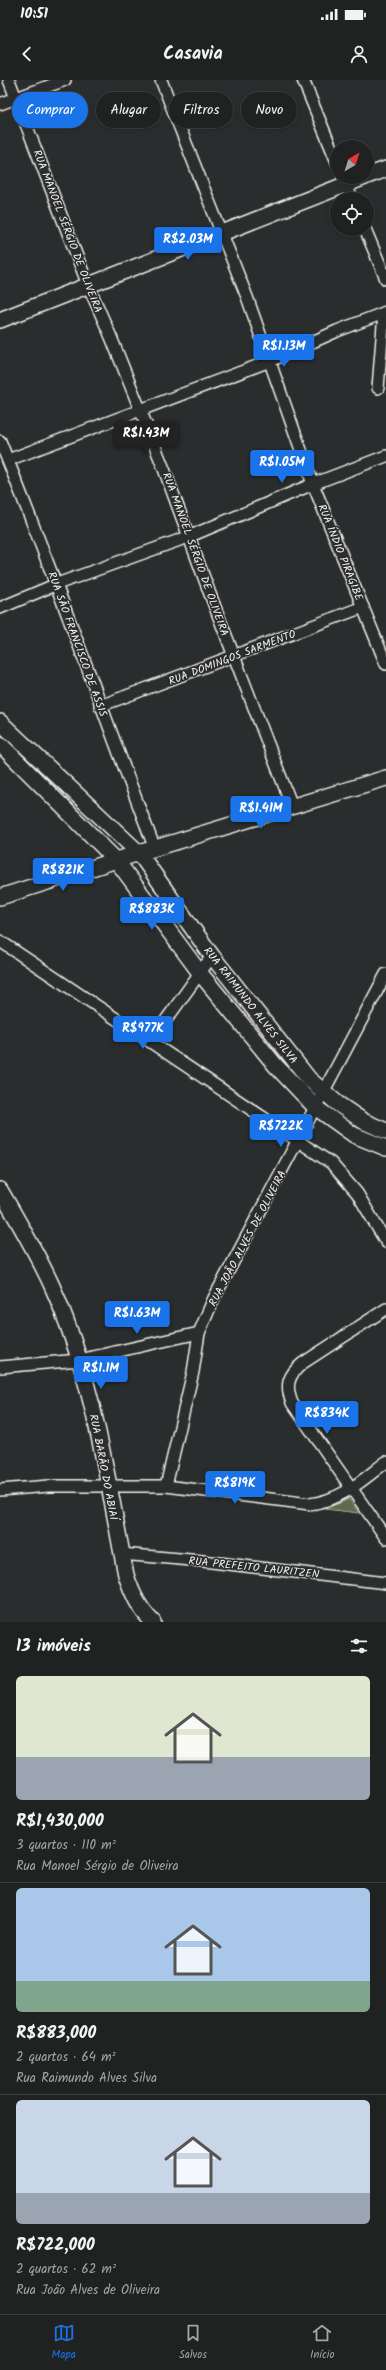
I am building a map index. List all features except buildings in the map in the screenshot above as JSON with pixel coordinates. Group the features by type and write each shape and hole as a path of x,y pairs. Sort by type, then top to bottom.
{"street":[{"name":"RUA MANOEL SÉRGIO DE OLIVEIRA","path":"9,80 14,92"},
{"path":"30,92 65,80"},
{"name":"RUA ÍNDIO PIRAGIBE","path":"161,80 222,233 270,361 313,484 386,664"},
{"path":"303,80 330,145"},
{"path":"0,104 12,99"},
{"name":"RUA MANOEL SÉRGIO DE OLIVEIRA","path":"28,128 88,285 111,337 164,468 188,537 292,806"},
{"path":"374,174 386,169"},
{"path":"0,320 222,233 338,184"},
{"path":"368,236 386,279"},
{"path":"8,460 139,408 270,361 337,331 385,312 378,388"},
{"name":"RUA SÃO FRANCISCO DE ASSIS","path":"0,440 57,584 100,706 155,849"},
{"path":"0,608 57,584 188,537 313,484 386,456"},
{"name":"RUA DOMINGOS SARMENTO","path":"100,706 234,657 363,607"},
{"name":"RUA RAIMUNDO ALVES SILVA","path":"3,731 68,784 139,853 212,956 287,1053 323,1092 363,1121 386,1131"},
{"name":"RUA RAIMUNDO ALVES SILVA","path":"0,744 118,861 200,973 276,1066 315,1107 354,1135 386,1148"},
{"path":"0,897 386,778"},
{"path":"55,798 68,784"},
{"path":"0,941 331,1162 343,1174 357,1193 386,1242"},
{"path":"151,1041 212,956"},
{"name":"RUA JOÃO ALVES DE OLIVEIRA","path":"166,1486 193,1372 199,1333 214,1298 256,1222 297,1140 386,974"},
{"name":"RUA BARÃO DO ABIAÍ","path":"0,1190 5,1208 52,1285 79,1360 97,1423 126,1575 133,1596 149,1618"},
{"path":"386,1310 303,1363 294,1371 287,1385 292,1403 386,1538"},
{"path":"0,1367 79,1360 199,1333"},
{"path":"0,1490 49,1486 166,1486 249,1495 305,1504 327,1502 340,1497 386,1462"},
{"name":"RUA PREFEITO LAURITZEN","path":"122,1554 203,1560 386,1582"}],"green space":[{"path":"349,1499 359,1513 325,1509"}]}
